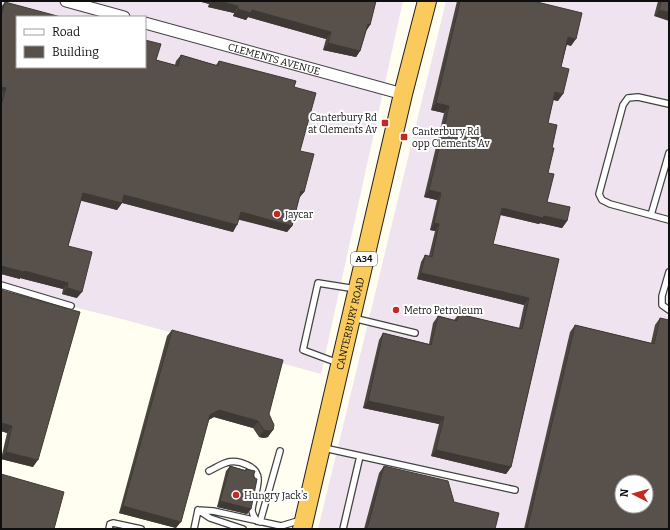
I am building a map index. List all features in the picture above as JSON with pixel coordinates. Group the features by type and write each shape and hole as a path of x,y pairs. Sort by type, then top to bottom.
{"highway":[{"name":"CANTERBURY ROAD","path":"303,524 427,1"}],"street":[{"path":"66,1 120,16"},
{"name":"CLEMENTS AVENUE","path":"146,23 404,94"}],"lane":[{"path":"669,104 638,97 628,98 623,105 599,194 602,200 610,204 669,220"},
{"path":"651,215 669,153"},
{"path":"669,272 662,296 662,305 669,310"},
{"path":"340,363 302,350 318,283 358,289"},
{"path":"1,285 71,306"},
{"path":"351,317 414,333"},
{"path":"321,447 515,490"},
{"path":"258,521 280,451"},
{"path":"343,529 360,456"},
{"path":"209,471 228,462 240,462 253,468 257,472 257,490 252,508 258,521"},
{"path":"198,510 213,511 280,526 303,524"},
{"path":"194,529 198,510"},
{"path":"198,510 210,518 243,529"},
{"path":"109,529 110,524 113,523 141,529"}],"shaded area":[{"path":"1,1 403,1 321,374 122,319 1,289"},
{"path":"446,1 669,1 669,529 318,529"}],"building":[{"path":"218,1 376,1 370,25 368,24 360,51 328,43 331,32 252,10 251,13 238,9 238,6"},
{"path":"460,1 533,1 582,13 576,39 568,37 561,67 569,69 563,94 555,92 548,123 557,125 552,148 554,148 548,173 554,174 547,202 570,207 567,221 544,216 543,218 502,208 493,244 559,259 511,467 436,450 444,417 368,401 383,333 431,345 438,316 457,321 459,314 522,329 529,298 421,273 425,255 432,257 439,224 434,223 441,193 429,190 449,106 436,103"},
{"path":"661,1 669,1 669,12 659,10"},
{"path":"5,2 57,16 16,16 16,68 146,68 146,40 161,44 156,60 178,66 181,55 218,66 219,61 296,81 294,87 316,93 300,151 314,154 304,192 301,191 292,226 241,212 237,225 124,195 122,203 83,193 68,246 92,252 82,292 67,288 68,283 1,266 1,105 6,88 1,87 1,16"},
{"path":"1,290 80,312 38,460 6,452 12,426 1,423"},
{"path":"660,318 669,320 669,529 527,529 575,325 654,344"},
{"path":"172,330 283,360 269,414 274,425 273,430 264,430 258,421 219,410 210,415 181,522 123,506"},
{"name":"Hungry Jack's","path":"230,466 246,471 246,469 255,471 253,477 257,479 251,509 220,501"},
{"path":"384,466 448,481 454,502 499,513 495,529 367,529"},
{"path":"1,474 64,492 54,529 1,529"}],"place":[{"name":"Canterbury Rd at Clements Av","path":"385,123"},
{"name":"Canterbury Rd opp Clements Av","path":"404,137"},
{"name":"Jaycar","path":"277,214"},
{"name":"Metro Petroleum","path":"396,310"},
{"name":"Hungry Jack's","path":"236,495"}]}
